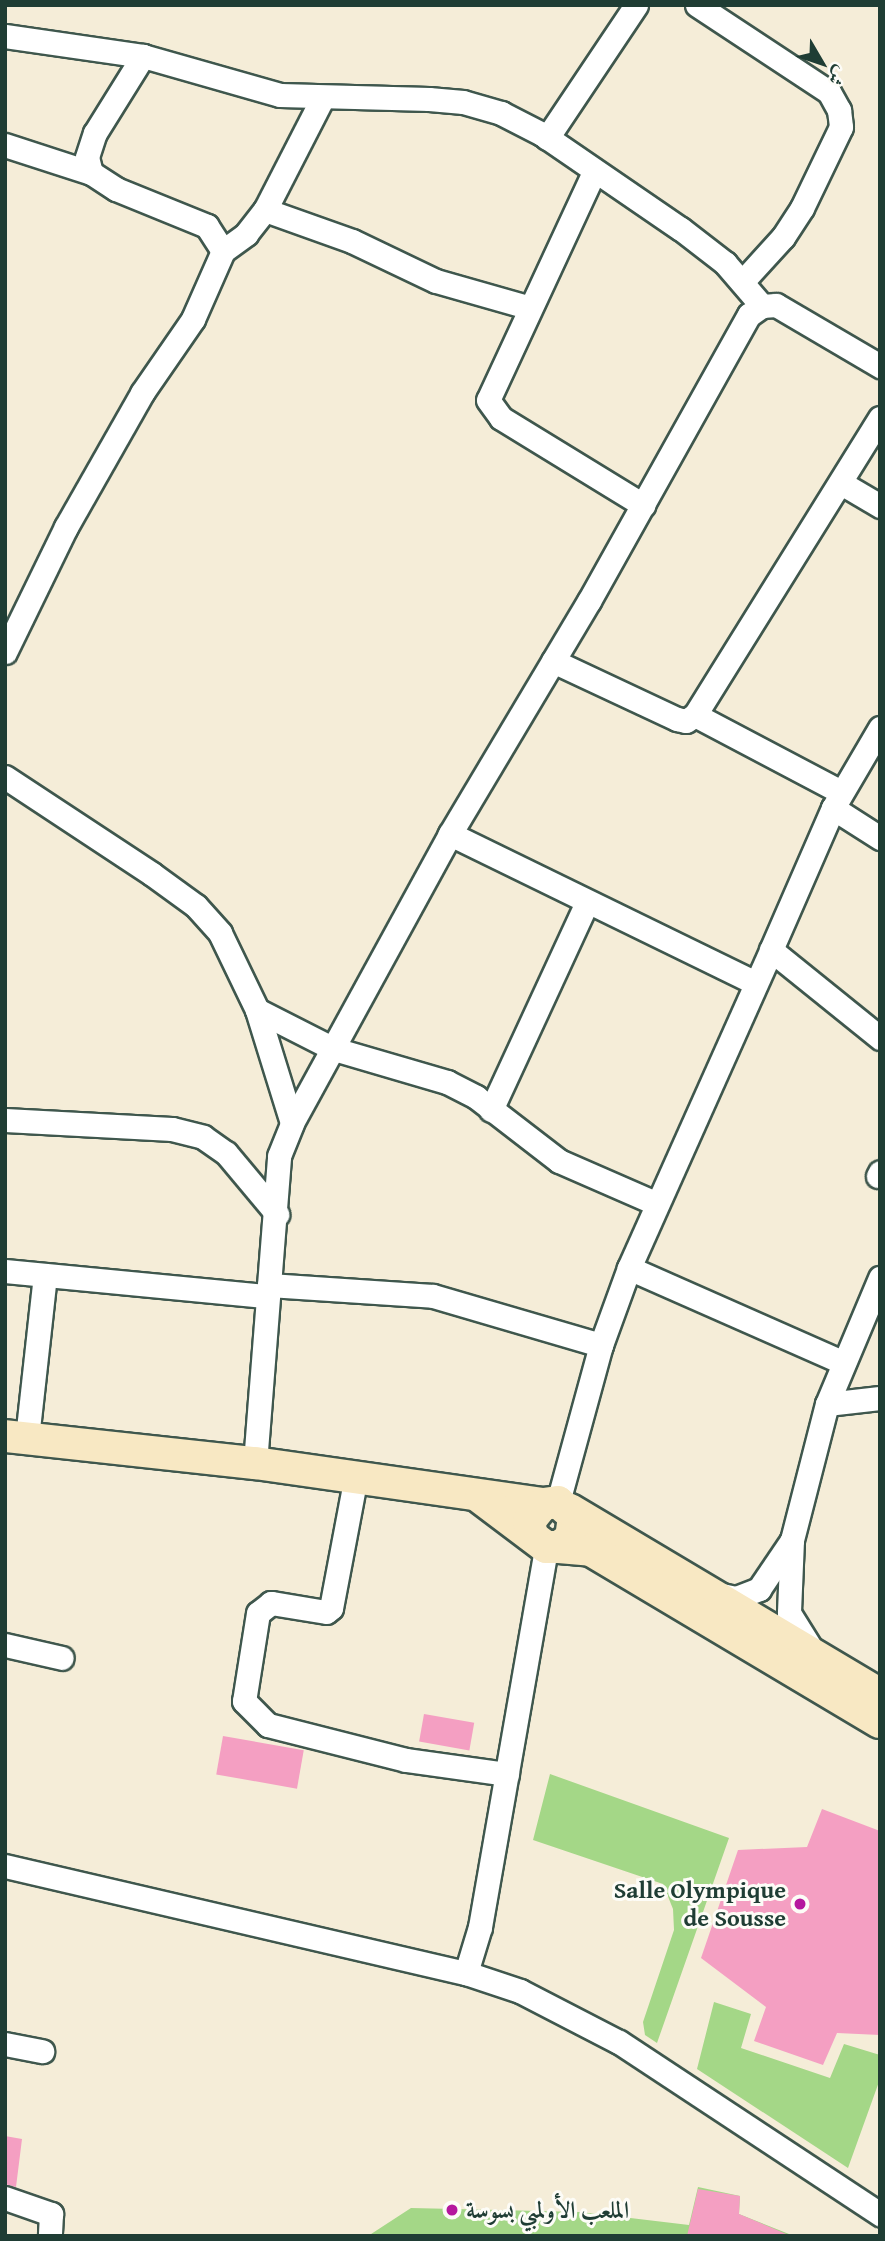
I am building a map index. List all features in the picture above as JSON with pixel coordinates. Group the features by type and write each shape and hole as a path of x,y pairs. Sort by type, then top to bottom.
{"main road":[{"path":"16,1437 256,1463 557,1505 812,1650 880,1695"},
{"path":"479,1496 545,1543 591,1550 880,1721"},
{"path":"545,1543 575,1532 557,1505"},
{"path":"545,1543 530,1521 557,1505"}],"street":[{"path":"547,138 636,5"},
{"path":"697,5 829,92 839,110 841,127 802,208 783,237 742,282"},
{"path":"5,36 143,56 280,95 322,99 463,102 501,113 547,138 681,229 725,263 762,306"},
{"path":"91,173 87,157 95,133 143,56"},
{"path":"5,652 66,527 142,393 193,319 223,251 246,234 265,210 322,99"},
{"path":"5,145 91,173 116,189 207,226 223,251"},
{"path":"594,172 527,307 488,400 502,418 643,505"},
{"path":"265,210 352,241 436,281 527,307"},
{"path":"256,1463 267,1291 277,1214 279,1156 292,1123 450,834 643,505 749,315 762,306 776,305 880,366"},
{"path":"553,661 677,719 686,721 695,715 880,418"},
{"path":"841,483 880,506"},
{"path":"695,715 837,800 880,838"},
{"path":"557,1505 601,1345 656,1203 837,800 880,728"},
{"path":"5,777 196,906 220,933 257,1010 292,1123"},
{"path":"450,834 586,904 755,983"},
{"path":"491,1110 586,904"},
{"path":"771,950 880,1038"},
{"path":"257,1010 334,1049 447,1082 491,1110 559,1161 656,1203"},
{"path":"5,1120 172,1129 204,1138 226,1153 277,1214"},
{"path":"629,1268 842,1362"},
{"path":"5,1271 267,1291 433,1296 601,1345"},
{"path":"16,1437 45,1276"},
{"path":"812,1650 789,1613 792,1540 827,1404 842,1362 880,1278"},
{"path":"827,1404 880,1398"},
{"path":"356,1476 331,1608 326,1612 271,1603 258,1613 244,1702 268,1725 406,1760 507,1774"},
{"path":"712,1593 736,1598 759,1589 792,1540"},
{"path":"466,1973 480,1927 545,1543"},
{"path":"5,1645 62,1658"},
{"path":"5,1866 466,1973 570,2013 880,2214"},
{"path":"5,2044 42,2051"},
{"path":"5,2199 51,2214 50,2236"}],"green space":[{"path":"550,1774 729,1838 657,2043 645,2035 643,2022 674,1930 673,1909 663,1884 533,1840"},
{"path":"714,2002 751,2014 741,2048 830,2078 844,2044 880,2055 880,2079 848,2168 697,2069"},
{"name":"الملعب الأولمبي بسوسة","path":"698,2187 740,2196 739,2214 794,2236 368,2236 411,2208 580,2212 689,2225"}],"building":[{"path":"424,1714 474,1723 469,1750 419,1742"},
{"path":"223,1736 304,1750 297,1789 216,1774"},
{"name":"Salle Olympique de Sousse","path":"822,1809 880,1831 880,2035 837,2033 823,2065 754,2041 766,2007 701,1958 738,1850 807,1847"},
{"path":"5,2136 22,2139 16,2187 5,2184"},
{"path":"698,2189 740,2196 739,2214 791,2236 687,2236"}],"place":[{"name":"Salle Olympique de Sousse","path":"800,1904"},
{"name":"الملعب الأولمبي بسوسة","path":"452,2210"}]}
